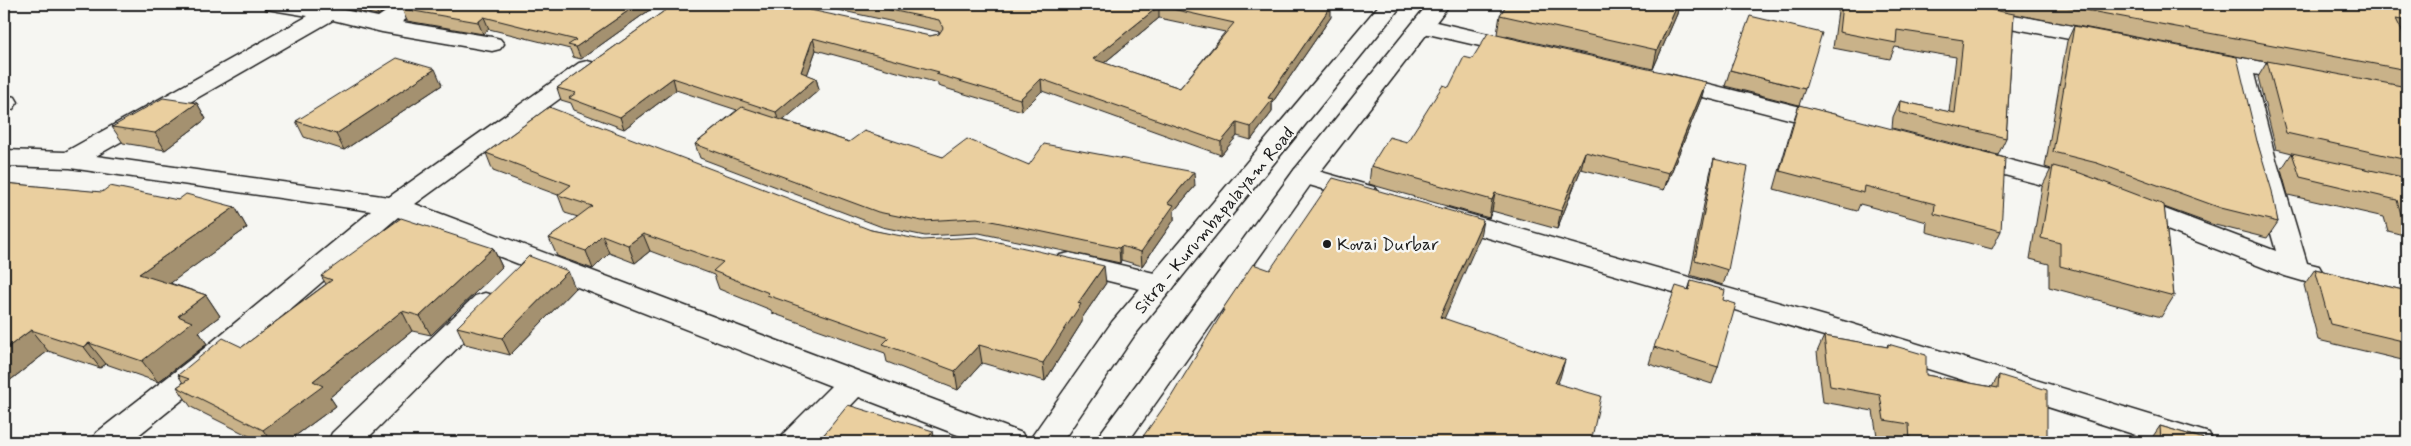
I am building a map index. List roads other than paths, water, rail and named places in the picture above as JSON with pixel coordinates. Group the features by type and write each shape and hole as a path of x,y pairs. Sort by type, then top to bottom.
{"street":[{"path":"274,4 492,44"},
{"path":"382,24 412,4"},
{"name":"Sitra - Kurumbapalayam Road","path":"1044,442 1123,329 1392,4"},
{"path":"1110,442 1304,176 1439,4"},
{"path":"1919,4 2133,44"},
{"path":"70,160 330,13"},
{"path":"1423,26 1538,52"},
{"path":"2181,53 2317,80"},
{"path":"108,442 207,363 394,206 604,55"},
{"path":"2240,64 2262,156 2295,269"},
{"path":"1644,76 1856,129"},
{"path":"535,106 563,117"},
{"path":"1944,151 2079,186 2295,269 2333,279"},
{"path":"2262,156 2291,162"},
{"path":"4,158 70,160 394,206 514,274 854,382 1010,442"},
{"path":"1304,176 1389,200"},
{"path":"1427,211 1835,329 2197,442"},
{"path":"1050,258 1161,284"},
{"path":"344,442 514,274"},
{"path":"796,442 854,382"}],"place":[{"name":"Kovai Durbar","path":"1327,244"}]}
